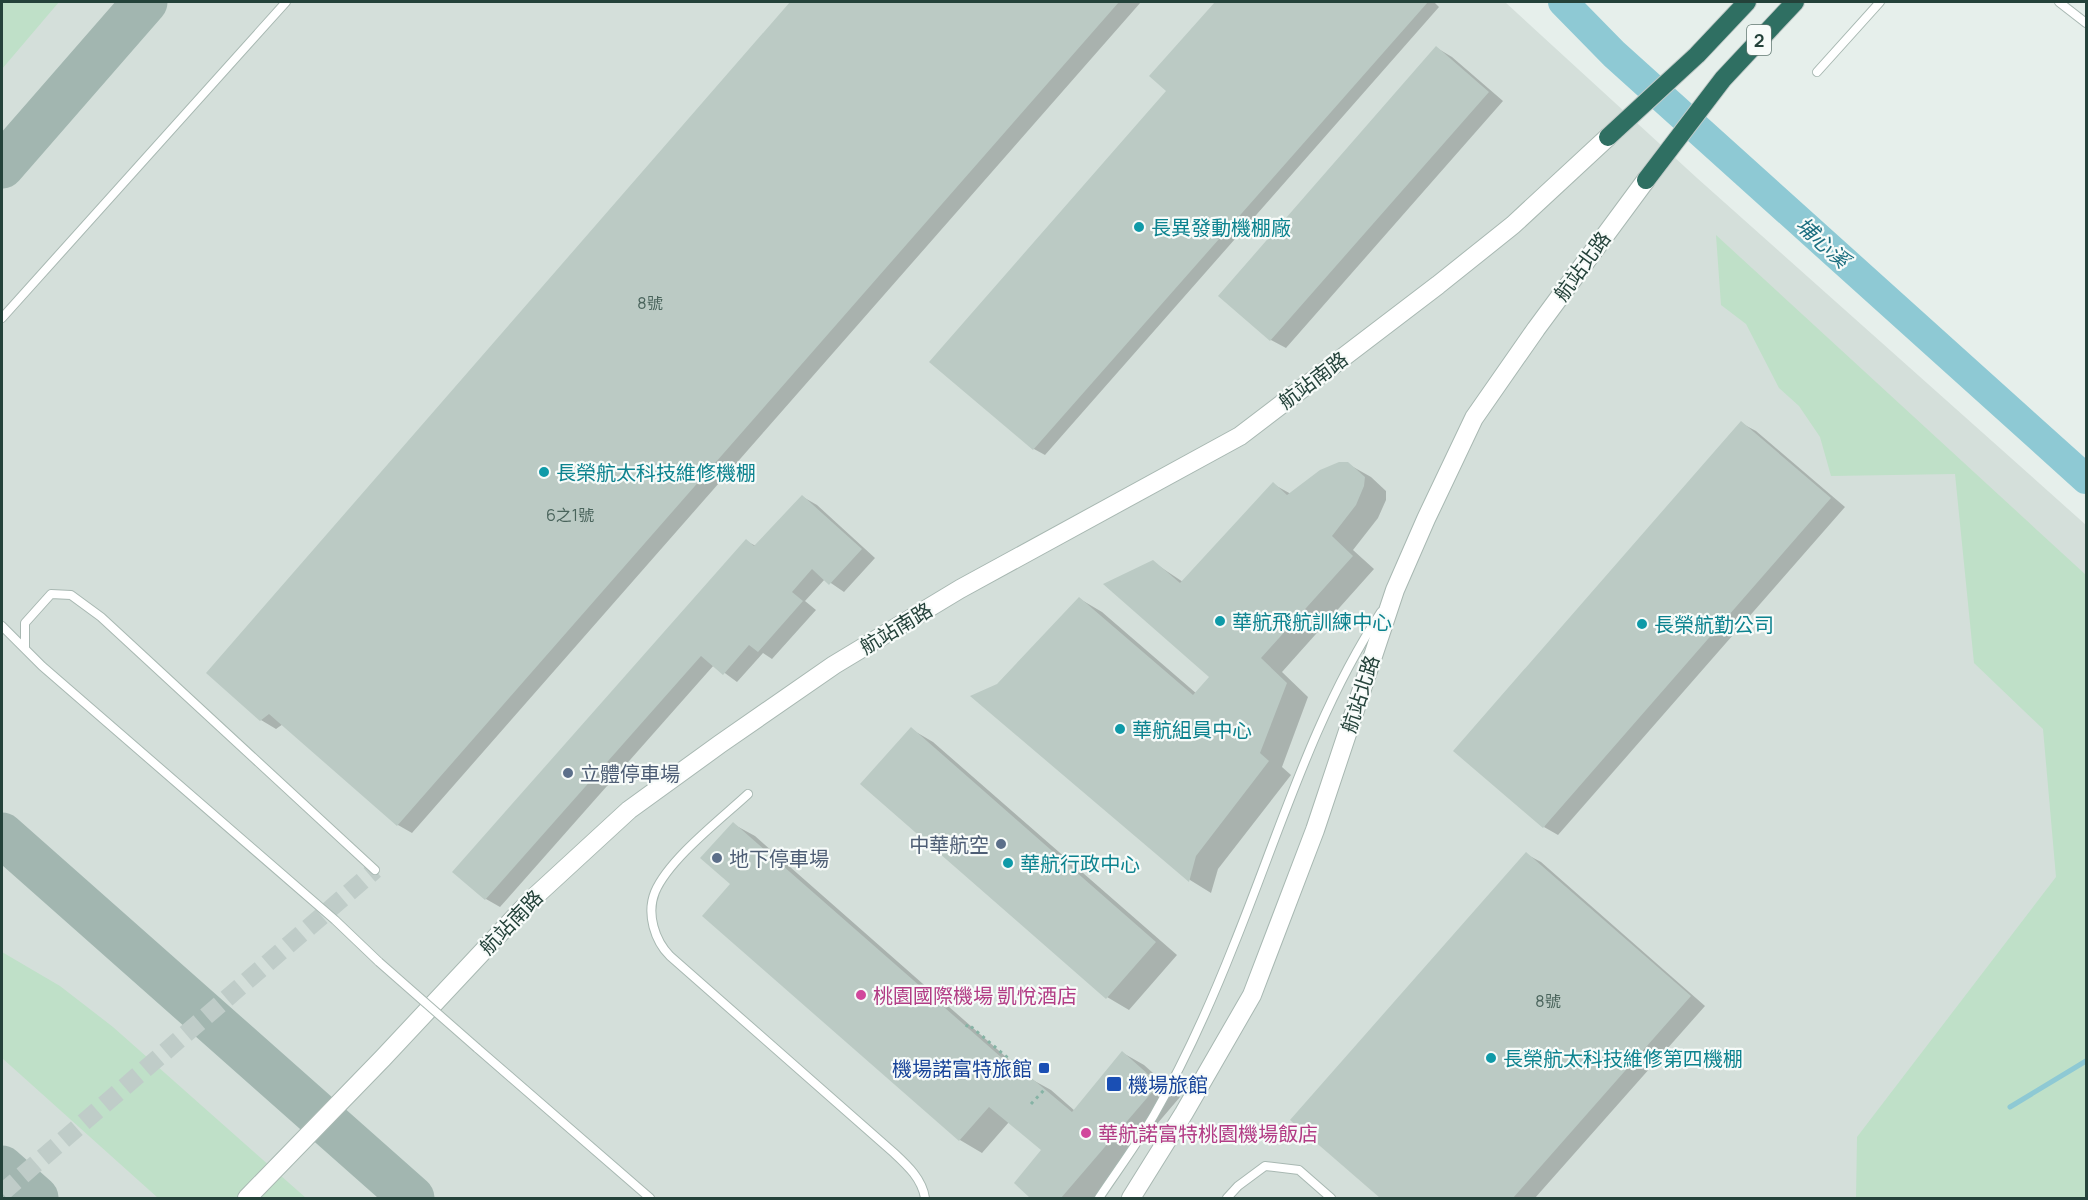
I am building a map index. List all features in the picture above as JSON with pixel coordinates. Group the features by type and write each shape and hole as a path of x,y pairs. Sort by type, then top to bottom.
{"highway":[{"name":"2","path":"1608,136 1697,55 1747,2"},
{"name":"2","path":"1646,180 1723,79 1795,2"}],"street":[{"name":"航站南路","path":"247,1198 530,901 629,810 834,665 960,589 1240,436 1513,225 1608,136"},
{"name":"航站北路","path":"1131,1198 1184,1113 1252,995 1316,830 1395,590 1474,418 1536,329 1646,180"}],"lane":[{"path":"2,318 286,2"},
{"path":"1817,72 1880,2"},
{"path":"2059,2 2086,23"},
{"path":"1099,1198 1153,1116 1197,1033 1233,948 1315,736 1358,648 1395,590"},
{"path":"25,648 25,623 51,594 71,595 100,617 375,870"},
{"path":"2,626 42,666 650,1198"},
{"path":"748,794 665,875 654,894 652,914 654,935 670,957 913,1171 925,1198"},
{"path":"1227,1198 1238,1186 1265,1167 1299,1170 1331,1198"}],"path":[{"path":"966,1027 968,1024 1029,1076"},
{"path":"1031,1104 1045,1089"}],"shaded area":[{"path":"2,2 1505,2 1697,178 2086,525 2086,1198 2,1198"}],"green space":[{"path":"2,2 59,2 2,69"},
{"path":"1716,235 2086,575 2086,1198 1856,1198 1857,1137 2056,877 2043,729 1974,663 1955,474 1831,476 1820,437 1799,406 1779,388 1746,324 1721,305"},
{"path":"2,952 60,986 113,1027 306,1198 158,1198 2,1058"}],"building":[{"name":"長榮航太科技維修機棚","path":"790,2 1119,2 397,826 269,714 260,721 206,673"},
{"name":"長異發動機棚廠","path":"1215,2 1428,2 1033,450 929,362 1166,91 1149,76"},
{"path":"1436,46 1489,92 1270,341 1218,296"},
{"name":"長榮航勤公司","path":"1741,421 1831,498 1543,828 1453,751"},
{"path":"1339,462 1348,462 1365,477 1364,486 1356,505 1332,536 1353,556 1261,658 1287,683 1260,753 1269,761 1196,856 1189,882 970,696 997,684 1079,597 1193,695 1209,677 1103,584 1153,560 1180,583 1273,482 1287,495 1320,470"},
{"name":"立體停車場","path":"802,495 862,549 829,585 812,569 792,592 803,601 758,652 749,645 723,675 701,656 485,900 452,872 746,539 754,546"},
{"name":"華航行政中心","path":"911,727 1156,942 1106,999 860,784"},
{"name":"桃園國際機場 凱悅酒店","path":"733,822 1026,1079 1029,1076 1072,1112 1122,1051 1159,1084 1061,1198 1030,1198 1014,1183 1041,1150 989,1107 959,1141 702,916 730,884 700,858"},
{"name":"長榮航太科技維修第四機棚","path":"1526,852 1691,996 1513,1198 1380,1198 1290,1120"}],"waterway":[{"name":"埔心溪","path":"1563,2 1614,54 2086,479"},
{"path":"2010,1107 2086,1061"}],"taxiway":[{"path":"2,166 145,2"},
{"path":"2,835 412,1198"},
{"path":"2,1168 36,1198"}],"tunnel":[{"path":"2,1193 375,870"}],"place":[{"name":"長異發動機棚廠","path":"1139,227"},
{"name":"長榮航太科技維修機棚","path":"544,472"},
{"name":"華航飛航訓練中心","path":"1220,621"},
{"name":"長榮航勤公司","path":"1642,624"},
{"name":"華航組員中心","path":"1120,729"},
{"name":"立體停車場","path":"568,773"},
{"name":"中華航空","path":"1001,844"},
{"name":"地下停車場","path":"717,858"},
{"name":"華航行政中心","path":"1008,863"},
{"name":"桃園國際機場 凱悅酒店","path":"861,995"},
{"name":"長榮航太科技維修第四機棚","path":"1491,1058"},
{"name":"機場諾富特旅館","path":"1044,1068"},
{"name":"機場旅館","path":"1114,1084"},
{"name":"華航諾富特桃園機場飯店","path":"1086,1133"}]}
